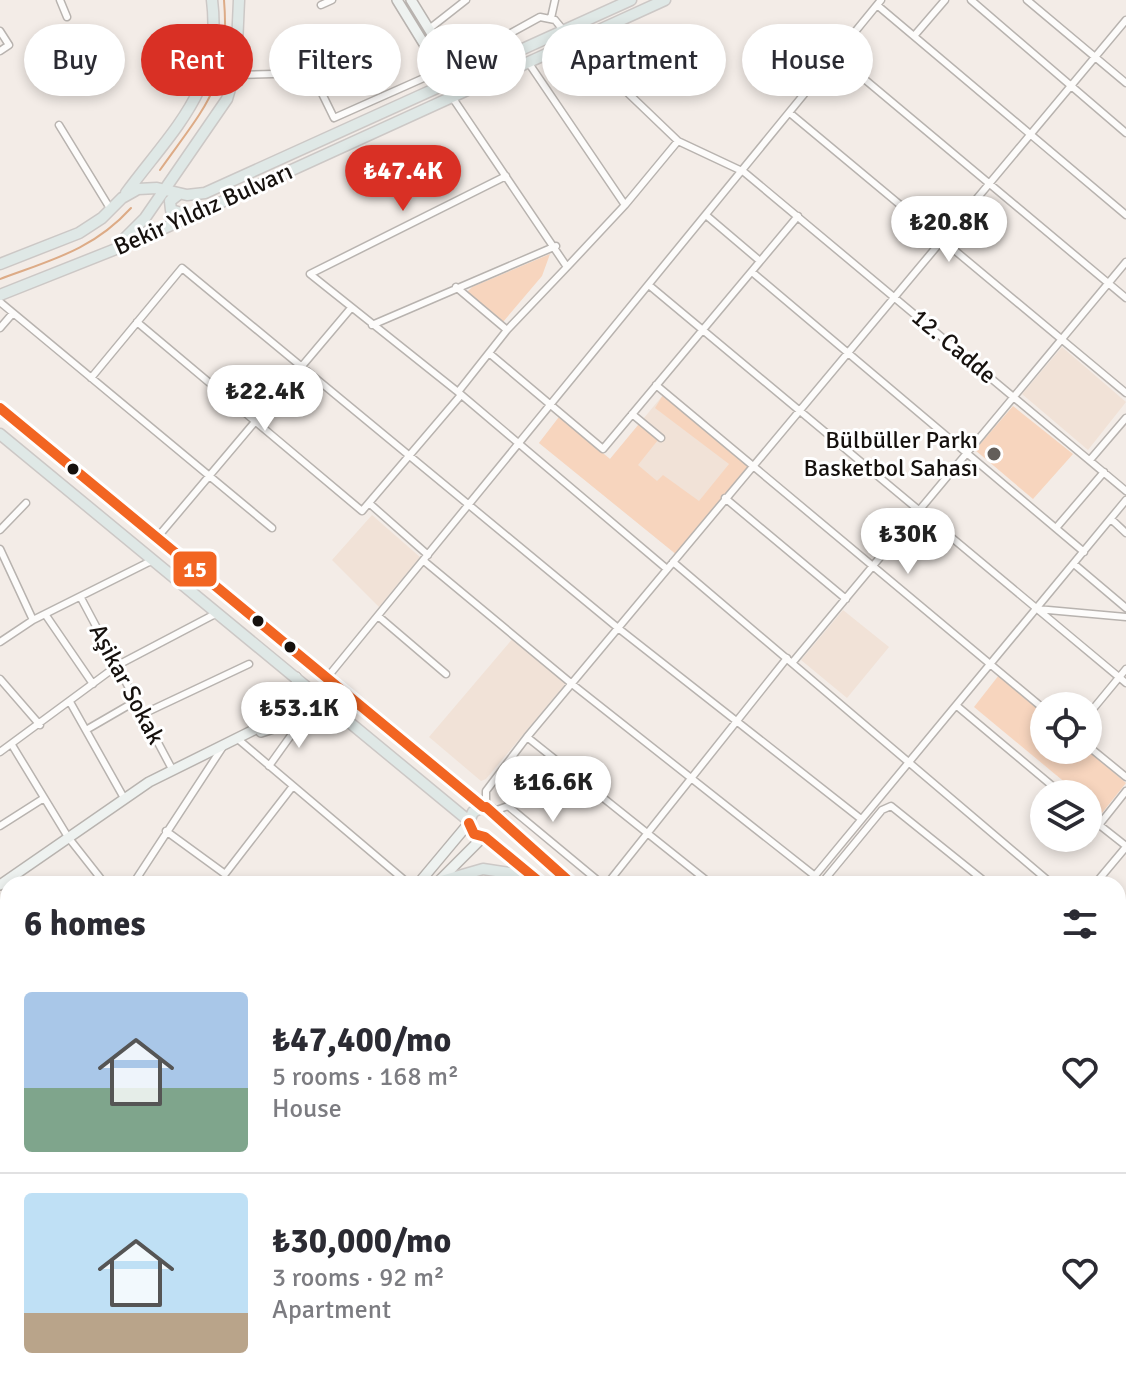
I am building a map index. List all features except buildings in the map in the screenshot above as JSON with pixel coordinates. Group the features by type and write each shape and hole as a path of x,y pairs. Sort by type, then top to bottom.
{"main road":[{"path":"122,198 204,84 215,41 212,0"},
{"path":"238,24 239,0"},
{"name":"Bekir Yıldız Bulvarı","path":"579,24 631,0"},
{"name":"Bekir Yıldız Bulvarı","path":"612,24 665,0"},
{"name":"Bekir Yıldız Bulvarı","path":"0,295 192,216 542,56"},
{"path":"103,254 138,227 223,107 227,96"},
{"name":"Bekir Yıldız Bulvarı","path":"0,264 79,233 122,198 144,188 179,194 205,193 420,96"},
{"path":"179,194 170,201 171,210 192,216"},
{"path":"0,408 490,811 563,876"},
{"path":"0,434 339,712 469,822 474,834 484,837 533,876"},
{"path":"469,822 473,812 490,811"},
{"path":"484,837 497,830 490,811"},
{"path":"460,876 483,869 526,876"}],"street":[{"path":"60,0 67,17"},
{"path":"321,5 332,0"},
{"path":"397,0 417,32"},
{"path":"411,0 426,24"},
{"path":"435,24 466,0"},
{"path":"551,18 555,0"},
{"path":"914,36 945,0"},
{"path":"971,0 1126,133"},
{"path":"1027,0 1126,83"},
{"path":"863,24 879,3 1126,215"},
{"path":"526,25 540,17 551,18 557,24"},
{"path":"594,876 508,806 490,811 486,791 725,498 1126,20"},
{"path":"0,31 9,45 0,51"},
{"path":"528,62 625,205"},
{"path":"253,75 312,73 334,118 417,82"},
{"path":"873,86 1126,298"},
{"name":"12. Cadde","path":"631,96 678,141 744,172 1126,491"},
{"path":"326,679 806,96"},
{"path":"452,97 556,246 567,267"},
{"path":"791,114 1126,393"},
{"path":"59,125 111,210"},
{"path":"137,322 362,511 459,394 507,330 625,205 678,141"},
{"path":"506,176 310,274 459,394 667,569"},
{"path":"707,216 760,261"},
{"path":"489,353 603,449 798,216"},
{"path":"372,325 556,246"},
{"path":"611,876 736,722 846,599 1126,262"},
{"path":"91,378 182,268 618,628 861,819"},
{"path":"752,272 1084,552"},
{"path":"650,286 1126,683"},
{"path":"456,287 507,330"},
{"path":"0,302 272,528"},
{"path":"156,539 351,308"},
{"path":"0,328 13,313"},
{"path":"656,385 1030,697"},
{"path":"632,414 661,438"},
{"path":"1090,460 1126,418"},
{"path":"1056,528 1104,472"},
{"path":"725,498 846,599"},
{"path":"369,503 426,558 572,684 815,876 1126,500"},
{"path":"0,530 26,503"},
{"path":"1111,519 1126,533"},
{"path":"0,549 33,620"},
{"path":"0,642 33,620 153,560"},
{"path":"673,562 1043,876"},
{"path":"1074,564 1126,608"},
{"name":"Aşikar Sokak","path":"81,598 172,769"},
{"path":"1037,609 1126,617"},
{"path":"0,752 118,665 217,613"},
{"path":"45,614 93,684"},
{"path":"378,616 446,674"},
{"path":"143,714 249,664"},
{"path":"1102,698 1126,669"},
{"path":"239,740 291,710 299,696 296,677"},
{"path":"0,679 40,725"},
{"path":"86,730 136,701"},
{"path":"70,702 124,798"},
{"path":"957,706 1045,780"},
{"path":"8,876 172,769 224,745 304,718 339,712"},
{"path":"269,766 304,718"},
{"path":"527,737 701,876"},
{"path":"239,740 400,876"},
{"path":"12,745 68,837 99,876"},
{"path":"138,876 224,745"},
{"path":"1102,757 1126,777"},
{"path":"166,831 225,874 293,786"},
{"path":"1102,821 1126,791"},
{"path":"0,826 44,798"},
{"path":"828,876 882,810 891,806 978,876"},
{"path":"425,876 469,822"},
{"path":"1102,827 1126,846 1102,876"},
{"path":"445,876 484,837"}],"shaded area":[{"path":"550,254 542,276 503,322 466,293 472,287"},
{"path":"1062,347 1126,402 1088,450 1022,394"},
{"path":"663,395 750,466 677,555 539,443 559,417 610,459"},
{"path":"663,395 750,466 677,555 539,443 559,417 610,459 639,424 658,440 638,465 657,481 663,475 699,501 729,464 655,408"},
{"path":"1013,406 1073,454 1033,499 975,450"},
{"path":"372,515 420,557 379,607 332,560"},
{"path":"843,610 889,647 847,698 801,660"},
{"path":"514,637 567,682 486,779 481,781 429,737"},
{"path":"999,675 1030,702 1030,753 974,707"},
{"path":"1102,763 1126,783 1102,813 1102,780 1062,780 1043,764"}],"waterway":[{"path":"160,170 202,110 219,74 225,29 224,0"},
{"path":"0,279 86,244 131,208"}],"transit line":[{"name":"15","path":"0,408 483,807"},
{"name":"15","path":"486,807 563,876"},
{"name":"15","path":"469,823 474,834 485,837 532,876"}],"place":[{"name":"Bülbüller Parkı Basketbol Sahası","path":"994,454"}]}
